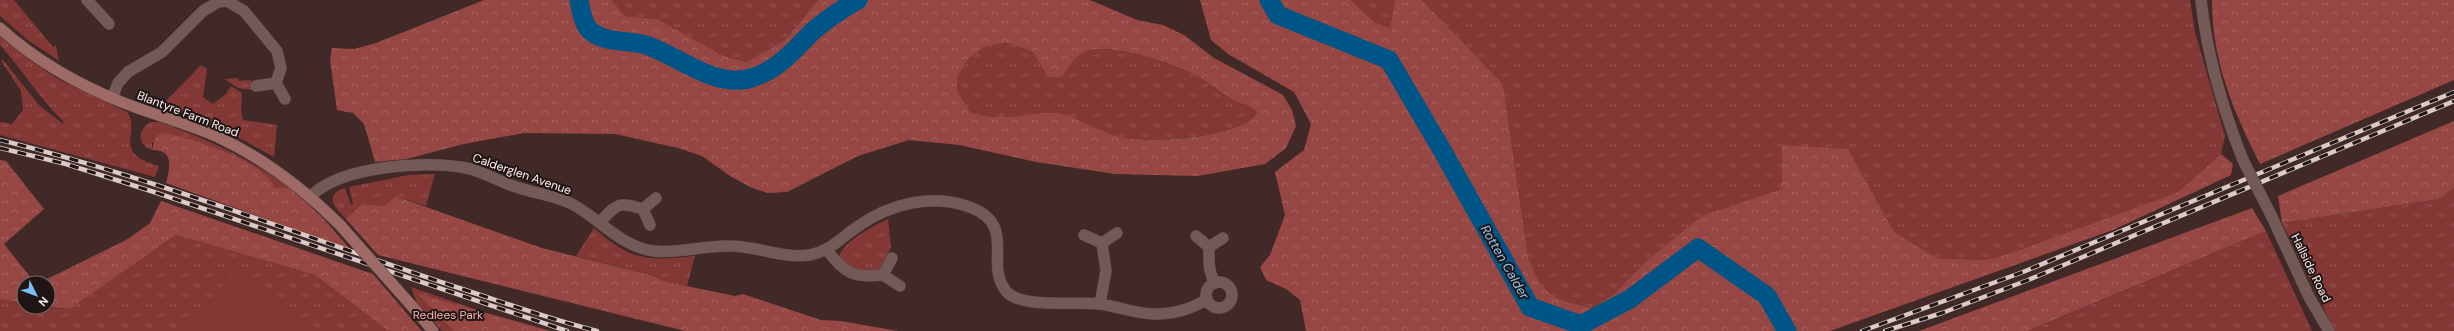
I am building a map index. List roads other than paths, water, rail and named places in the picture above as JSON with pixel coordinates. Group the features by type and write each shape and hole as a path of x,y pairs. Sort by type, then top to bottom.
{"main road":[{"name":"Blantyre Farm Road","path":"0,28 32,54 58,71 112,98 200,130 239,148 277,170 311,196 340,225 433,331"}],"street":[{"path":"86,0 109,24"},
{"name":"Hallside Road","path":"2201,0 2214,79 2225,114 2243,160 2272,217 2309,297 2329,331"},
{"path":"112,98 118,83 128,72 162,52 203,11 218,2 227,1 244,11 277,51 281,68 276,83 285,98"},
{"path":"256,86 276,83"},
{"name":"Calderglen Avenue","path":"311,196 330,183 361,173 408,165 468,168 514,187 569,202 600,222 622,240 640,248 656,251 706,246 734,246 793,256 827,250 873,216 895,206 920,202 957,203 986,215 995,227 1000,281 1006,292 1019,298 1043,302 1100,304 1153,314 1191,308 1207,299"},
{"path":"643,209 656,198"},
{"path":"600,222 614,207 623,204 643,209"},
{"path":"643,209 650,225"},
{"path":"1102,243 1117,233"},
{"path":"1084,235 1102,243"},
{"path":"1196,236 1209,247"},
{"path":"1209,247 1223,238"},
{"path":"1100,304 1106,271 1102,243"},
{"path":"1209,247 1208,262 1211,275 1215,283"},
{"path":"827,250 839,266 852,274 867,276 884,275 900,286"},
{"path":"884,275 892,258"},
{"path":"1221,282 1228,286 1232,293 1231,302 1220,308 1212,306 1207,299 1207,290 1215,283 1221,282"}],"waterway":[{"path":"579,0 583,18 587,27 599,36 612,40 646,45 712,76 740,80 754,77 779,64 813,31 835,14 858,0"},
{"name":"Rotten Calder","path":"1269,0 1278,15 1389,60 1442,150 1530,307 1581,325 1630,299 1698,248 1767,296 1787,331"}],"railway":[{"path":"1862,331 2023,272 2454,92"},
{"path":"1885,331 1942,313 2028,280 2454,101"},
{"path":"0,140 115,172 228,208 396,267 542,315 597,331"},
{"path":"0,148 66,164 154,192 567,331"}],"park label":[{"name":"Redlees Park","path":"448,315"}]}
